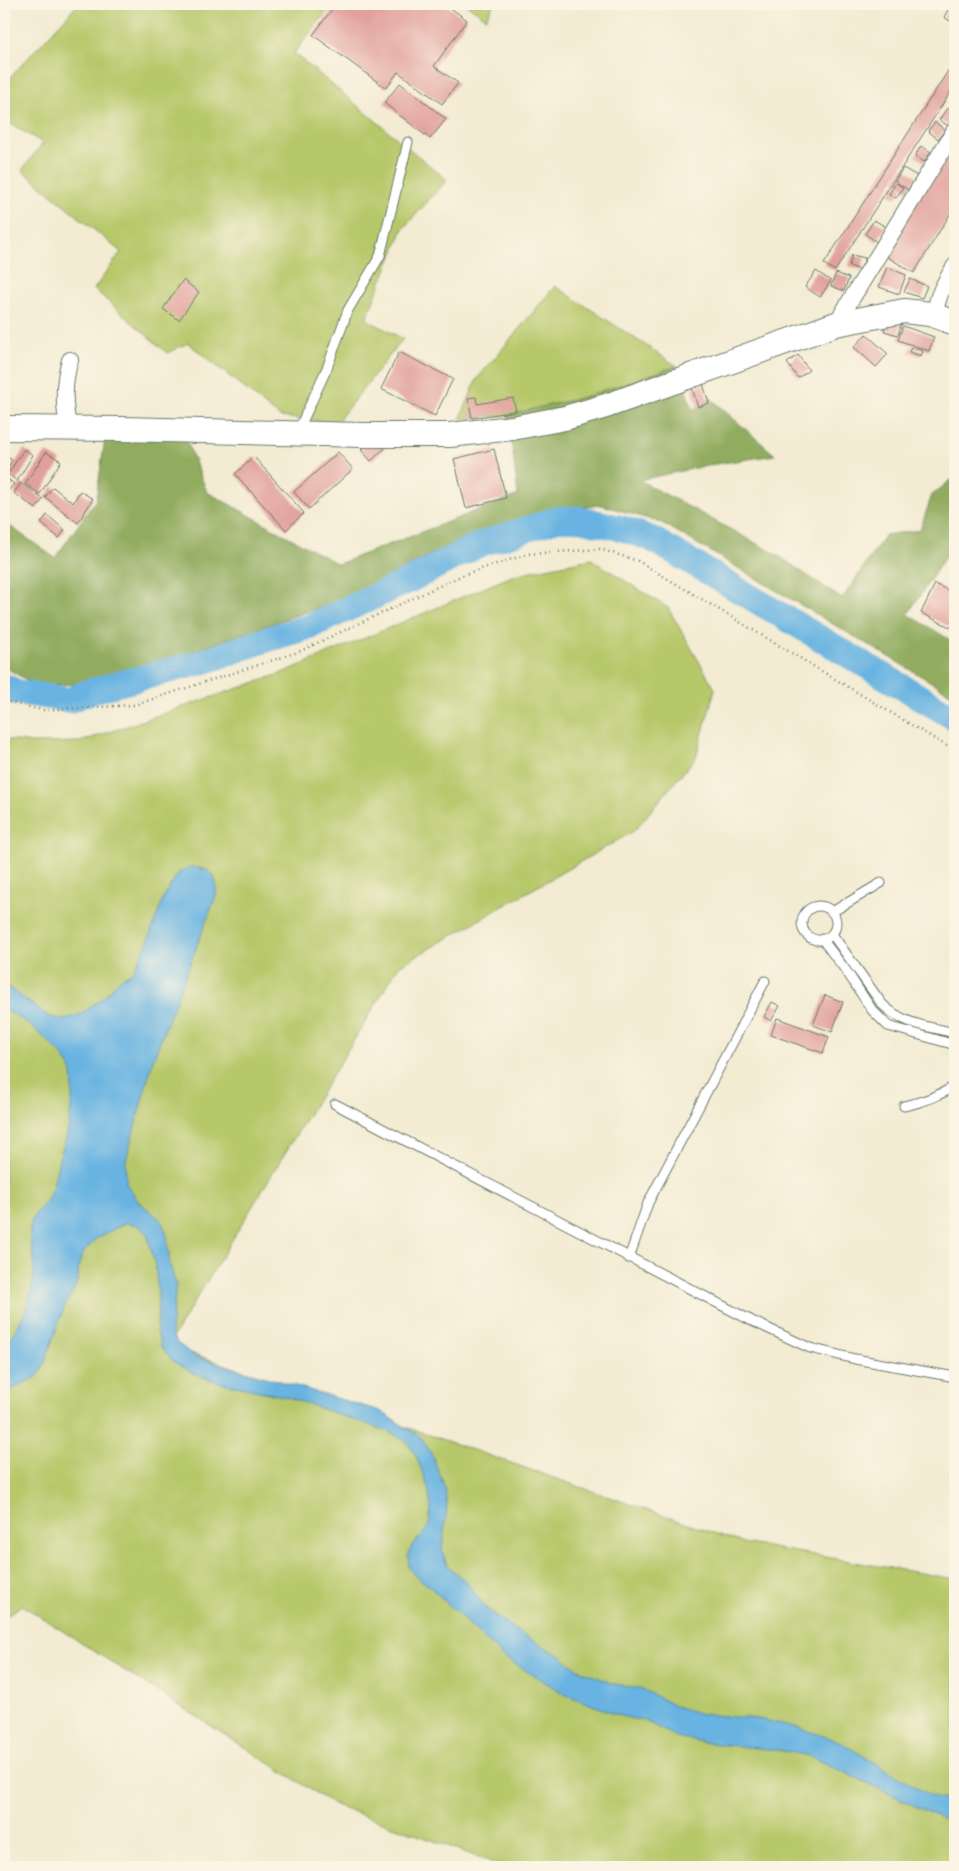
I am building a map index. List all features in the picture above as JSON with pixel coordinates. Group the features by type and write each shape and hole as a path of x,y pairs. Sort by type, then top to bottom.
{"street":[{"path":"836,324 955,130"},
{"path":"945,320 937,299 955,266"},
{"path":"4,428 450,435 521,426 564,418 606,406 836,324 904,311 945,320"},
{"path":"69,429 64,392 65,378 70,360"}],"lane":[{"path":"297,433 326,368 348,310 380,256 408,142"},
{"path":"832,912 881,883"},
{"path":"823,906 832,912 836,923 832,934 822,939 816,939 806,934 803,923 804,917 811,908 823,906"},
{"path":"832,934 882,1004 892,1014 902,1020 955,1033"},
{"path":"822,939 848,972 872,1010 888,1026 954,1043"},
{"path":"629,1258 648,1204 765,981"},
{"path":"904,1106 922,1103 945,1093 955,1086"},
{"path":"335,1104 629,1258 752,1321 810,1348 955,1377"}],"path":[{"path":"4,701 42,710 134,705 298,652 465,574 528,554 600,549 638,561 955,751"}],"green space":[{"path":"78,4 333,4 294,53 447,180 403,229 366,319 403,339 336,423 280,417 188,343 167,353 94,289 121,252 22,170 43,143 4,120 4,84"},
{"path":"466,4 494,4 486,18"},
{"path":"555,286 677,366 584,397 508,415 460,419 477,379"},
{"path":"677,366 693,410 710,398 775,455 709,465 639,480 776,554 842,599 885,535 920,530 932,495 955,477 955,542 908,614 955,643 955,696 662,523 602,505 549,510 468,536 341,600 97,684 36,685 4,667 4,522 55,558 96,500 105,439 184,434 207,492 338,564 518,495 508,415 584,397"},
{"path":"591,559 668,608 715,689 696,757 634,831 399,966 168,1345 743,1543 955,1579 955,1867 505,1867 333,1804 22,1605 4,1618 4,739 32,743 80,742 277,675 517,574"}],"water":[{"path":"190,867 203,869 212,874 216,882 216,896 153,1060 126,1160 126,1183 138,1201 161,1220 167,1235 170,1265 176,1285 171,1331 176,1342 194,1356 380,1411 421,1437 432,1455 445,1488 447,1507 442,1551 447,1565 467,1583 486,1608 523,1635 561,1656 576,1668 611,1683 644,1690 675,1706 702,1714 759,1719 800,1728 838,1741 933,1797 955,1802 955,1825 810,1756 676,1737 645,1721 624,1717 566,1695 502,1656 429,1586 415,1576 409,1568 408,1556 412,1545 422,1536 429,1525 431,1507 428,1487 416,1456 407,1442 392,1433 291,1398 217,1382 193,1373 174,1362 161,1347 157,1331 158,1293 155,1265 147,1233 138,1225 125,1223 96,1239 84,1252 79,1264 77,1283 64,1308 43,1367 37,1377 15,1387 4,1401 4,1346 17,1328 30,1296 34,1273 31,1222 47,1200 66,1137 72,1101 72,1075 67,1062 52,1045 31,1027 4,1009 4,984 48,1016 63,1020 81,1014 104,997 119,980 133,971 146,946 164,896 179,872"}],"building":[{"path":"336,4 445,4 467,20 434,66 458,83 442,104 398,72 386,88 313,35"},
{"path":"951,4 955,4 955,17 952,22 944,17"},
{"path":"955,60 955,85 835,271 824,264"},
{"path":"400,83 446,119 430,139 384,103"},
{"path":"947,108 955,114 955,119 950,127 939,120"},
{"path":"935,122 945,130 938,139 928,131"},
{"path":"955,140 955,206 914,273 884,255"},
{"path":"921,146 931,152 924,162 915,156"},
{"path":"903,168 917,176 908,190 895,181"},
{"path":"896,183 903,188 896,198 889,194"},
{"path":"874,220 886,227 877,242 865,234"},
{"path":"852,255 865,258 861,270 849,266"},
{"path":"887,267 906,275 899,294 879,287"},
{"path":"816,271 831,281 820,297 805,287"},
{"path":"836,273 849,278 844,291 831,286"},
{"path":"955,274 955,297 945,291"},
{"path":"910,279 927,286 922,298 904,292"},
{"path":"183,280 199,292 179,320 163,309"},
{"path":"888,317 902,322 898,335 884,331"},
{"path":"903,326 934,337 929,351 898,340"},
{"path":"866,334 888,354 876,367 854,347"},
{"path":"911,347 923,351 921,356 909,352"},
{"path":"399,352 453,379 435,416 381,389"},
{"path":"798,355 809,370 798,378 787,363"},
{"path":"703,384 709,403 698,407 692,388"},
{"path":"476,397 477,404 513,398 516,411 472,418 468,398"},
{"path":"376,437 385,448 371,461 361,450"},
{"path":"24,449 33,455 17,481 8,474"},
{"path":"494,449 506,498 466,508 454,459"},
{"path":"46,452 61,461 40,494 25,484"},
{"path":"338,452 353,469 309,509 294,492"},
{"path":"4,455 12,460 4,474"},
{"path":"254,457 304,513 286,530 235,474"},
{"path":"6,478 14,484 7,492 4,490"},
{"path":"21,483 43,499 36,509 14,493"},
{"path":"53,487 73,503 80,491 93,499 78,523 45,497"},
{"path":"47,515 65,530 59,538 41,523"},
{"path":"935,584 955,594 954,629 921,613"},
{"path":"825,995 843,1002 832,1032 813,1025"},
{"path":"772,1002 780,1006 771,1021 764,1017"},
{"path":"777,1018 829,1037 823,1053 771,1035"}],"waterway":[{"path":"4,686 17,692 70,700 91,691 202,662 308,627 408,581 478,545 557,519 580,519 624,529 652,539 955,718"}]}
